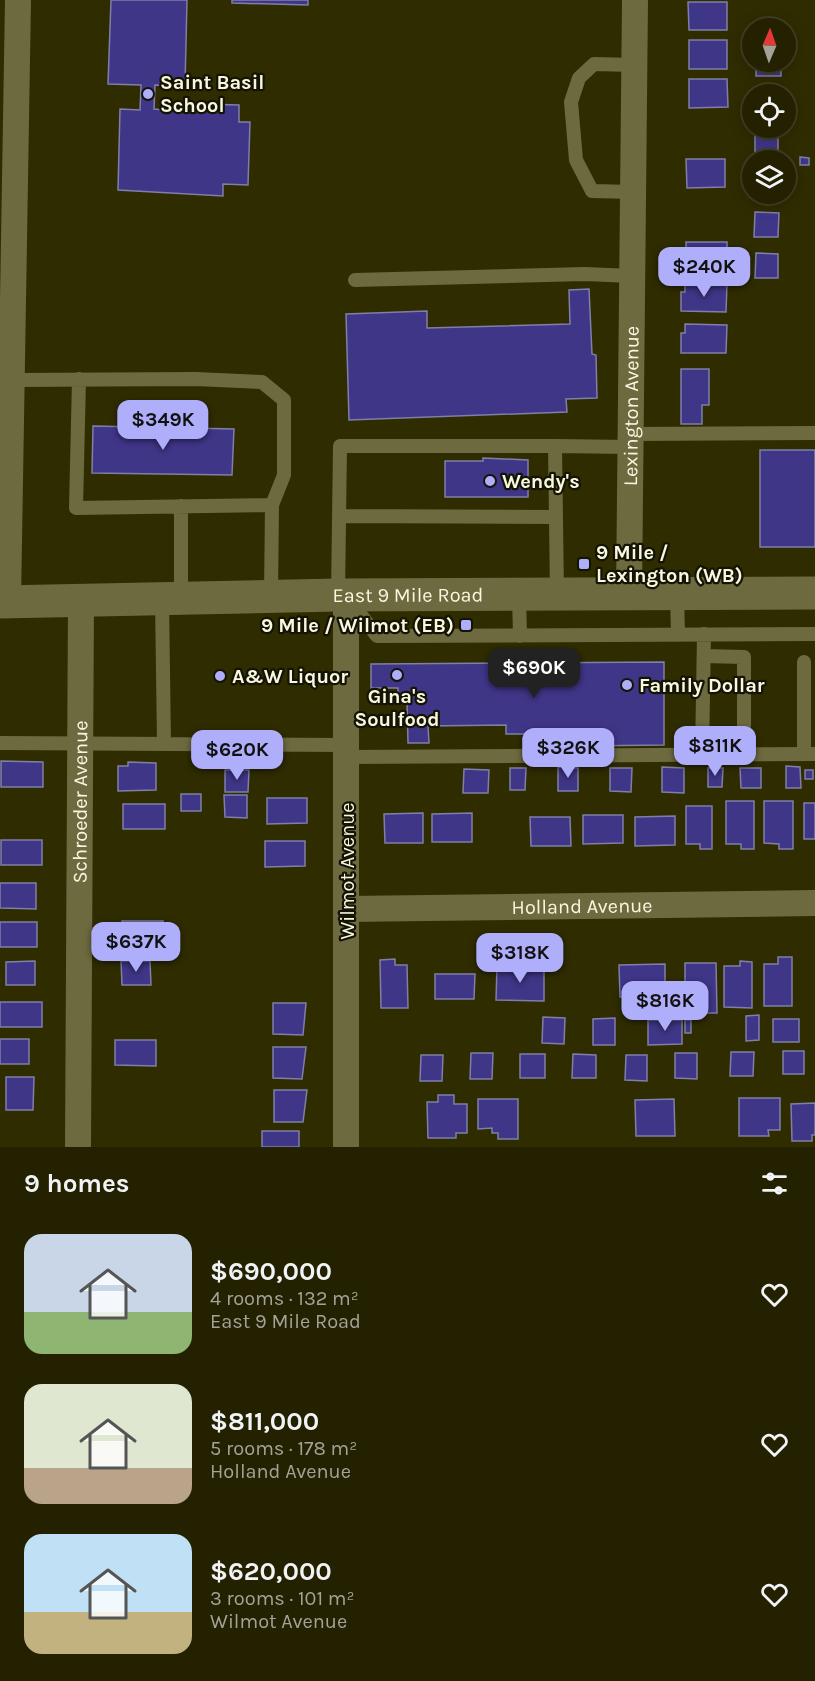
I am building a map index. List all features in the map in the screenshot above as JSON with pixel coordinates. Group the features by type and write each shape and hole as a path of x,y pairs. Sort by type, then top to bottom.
{"main road":[{"name":"East 9 Mile Road","path":"4,602 342,595 557,596 815,593"}],"street":[{"path":"4,602 18,0"},
{"name":"Lexington Avenue","path":"629,595 635,0"},
{"name":"Wilmot Avenue","path":"342,595 347,751 346,1147"},
{"name":"Schroeder Avenue","path":"78,1147 81,600"},
{"name":"Holland Avenue","path":"346,909 815,903"}],"lane":[{"path":"633,65 594,64 579,78 571,102 576,160 592,191 633,192"},
{"path":"355,280 585,274 632,276"},
{"path":"79,379 76,508 272,505"},
{"path":"8,395 79,379 262,382 284,400 284,475 272,505 271,596"},
{"path":"815,433 630,440 555,446 340,446 339,516 342,595 377,636 815,634"},
{"path":"555,446 557,596"},
{"path":"164,744 171,599 181,506"},
{"path":"339,516 556,517"},
{"path":"677,595 678,634"},
{"path":"519,596 520,636"},
{"path":"702,754 704,634"},
{"path":"704,656 744,657 744,726"},
{"path":"0,743 164,744 347,751 809,754 804,662"}],"building":[{"name":"Saint Basil School","path":"111,0 187,0 185,86 155,85 154,109 165,110 165,103 239,105 239,122 250,122 248,185 223,184 223,196 118,190 120,109 140,110 141,85 108,84"},
{"path":"232,0 308,0 308,5 232,3"},
{"path":"688,2 727,2 727,30 689,30"},
{"path":"689,40 727,40 727,69 689,69"},
{"path":"756,72 781,72 781,76 756,76"},
{"path":"689,79 727,79 728,107 689,108"},
{"path":"755,138 778,138 778,150 755,150"},
{"path":"800,157 809,158 809,165 800,165"},
{"path":"686,159 725,159 725,187 687,188"},
{"path":"755,212 779,213 778,237 754,237"},
{"path":"686,242 727,242 727,271 681,270 681,251 686,251"},
{"path":"756,253 778,254 778,278 755,278"},
{"path":"685,283 727,284 726,312 681,311 681,292 685,292"},
{"path":"589,289 592,354 596,355 597,398 566,399 567,412 349,420 346,314 427,311 427,328 570,324 569,290"},
{"path":"685,324 727,325 726,353 681,353 681,333 685,333"},
{"path":"681,369 709,369 709,405 702,405 702,424 681,424"},
{"path":"93,426 234,429 232,475 92,473"},
{"path":"760,450 815,450 815,547 760,547"},
{"path":"483,458 528,460 528,497 445,497 445,461 483,461"},
{"path":"664,662 664,745 578,746 578,734 506,734 506,725 428,726 429,743 408,743 407,702 398,702 398,688 371,688 371,664"},
{"path":"1,761 43,762 43,787 1,787"},
{"path":"128,762 156,763 156,790 118,791 118,766 128,766"},
{"path":"786,766 800,767 801,788 786,788"},
{"path":"558,767 578,768 578,791 558,791"},
{"path":"662,767 684,768 684,793 662,792"},
{"path":"510,768 526,768 525,790 510,790"},
{"path":"610,768 632,768 631,792 610,791"},
{"path":"708,768 723,768 722,787 708,787"},
{"path":"740,768 761,768 761,788 741,788"},
{"path":"464,769 489,770 488,793 463,793"},
{"path":"225,770 249,770 248,792 225,792"},
{"path":"805,770 813,770 813,779 805,779"},
{"path":"181,794 201,794 201,811 181,811"},
{"path":"224,795 247,795 247,818 225,817"},
{"path":"267,798 307,798 307,823 267,824"},
{"path":"726,801 754,801 754,849 741,849 741,844 726,844"},
{"path":"764,801 793,801 793,849 779,849 779,844 764,843"},
{"path":"804,803 815,803 815,839 804,839"},
{"path":"123,804 165,804 165,829 123,829"},
{"path":"686,806 712,806 712,849 700,849 700,844 686,844"},
{"path":"423,813 423,843 385,843 384,814"},
{"path":"472,813 472,842 432,842 432,814"},
{"path":"583,815 623,815 623,843 583,844"},
{"path":"675,816 675,845 635,846 635,817"},
{"path":"530,817 570,817 571,846 531,846"},
{"path":"1,840 42,840 42,865 1,865"},
{"path":"265,841 305,841 305,866 265,867"},
{"path":"0,883 36,883 36,909 0,908"},
{"path":"122,921 163,921 163,946 122,946"},
{"path":"0,922 37,922 37,947 0,947"},
{"path":"778,957 792,957 792,1006 764,1006 764,964 778,964"},
{"path":"395,959 395,965 407,965 408,1008 381,1008 380,960"},
{"path":"35,961 35,985 6,985 6,962"},
{"path":"121,961 150,961 151,985 122,985"},
{"path":"740,961 752,962 752,1008 724,1007 724,966 740,966"},
{"path":"685,963 716,963 717,1013 685,1013"},
{"path":"665,964 665,996 620,997 619,965"},
{"path":"497,966 544,970 544,1001 496,1000"},
{"path":"435,974 475,974 474,999 435,999"},
{"path":"0,1002 42,1002 42,1027 0,1027"},
{"path":"273,1003 306,1003 303,1035 273,1034"},
{"path":"759,1015 759,1040 746,1041 746,1016"},
{"path":"543,1017 565,1018 564,1044 542,1043"},
{"path":"615,1018 615,1045 593,1045 593,1019"},
{"path":"773,1019 799,1019 799,1042 773,1042"},
{"path":"648,1020 682,1020 682,1044 648,1045"},
{"path":"685,1020 691,1020 691,1033 685,1033"},
{"path":"0,1039 29,1039 29,1064 0,1064"},
{"path":"115,1040 156,1040 156,1066 115,1065"},
{"path":"273,1047 306,1047 302,1079 273,1078"},
{"path":"783,1051 804,1051 804,1074 783,1074"},
{"path":"731,1052 754,1052 753,1076 730,1076"},
{"path":"471,1053 493,1053 492,1079 470,1079"},
{"path":"675,1053 697,1053 697,1079 675,1078"},
{"path":"520,1054 545,1054 545,1078 520,1078"},
{"path":"573,1054 596,1055 596,1078 572,1078"},
{"path":"421,1055 443,1055 442,1081 420,1081"},
{"path":"626,1055 647,1055 647,1081 625,1080"},
{"path":"6,1077 34,1077 33,1110 6,1110"},
{"path":"274,1090 307,1090 303,1122 274,1122"},
{"path":"438,1095 454,1095 454,1104 467,1104 467,1133 456,1133 456,1138 428,1138 427,1102 438,1102"},
{"path":"739,1098 780,1098 780,1130 768,1130 769,1136 739,1136"},
{"path":"478,1099 518,1099 518,1139 498,1139 498,1133 492,1133 492,1128 478,1129"},
{"path":"674,1099 675,1136 636,1136 635,1100"},
{"path":"815,1103 815,1135 812,1135 812,1141 792,1141 791,1104"},
{"path":"262,1131 299,1131 299,1147 262,1147"}],"place":[{"name":"Saint Basil School","path":"148,94"},
{"name":"Wendy's","path":"490,481"},
{"name":"9 Mile / Lexington (WB)","path":"584,564"},
{"name":"9 Mile / Wilmot (EB)","path":"466,625"},
{"name":"Gina's Soulfood","path":"397,675"},
{"name":"A&W Liquor","path":"220,676"},
{"name":"Family Dollar","path":"627,685"}]}
